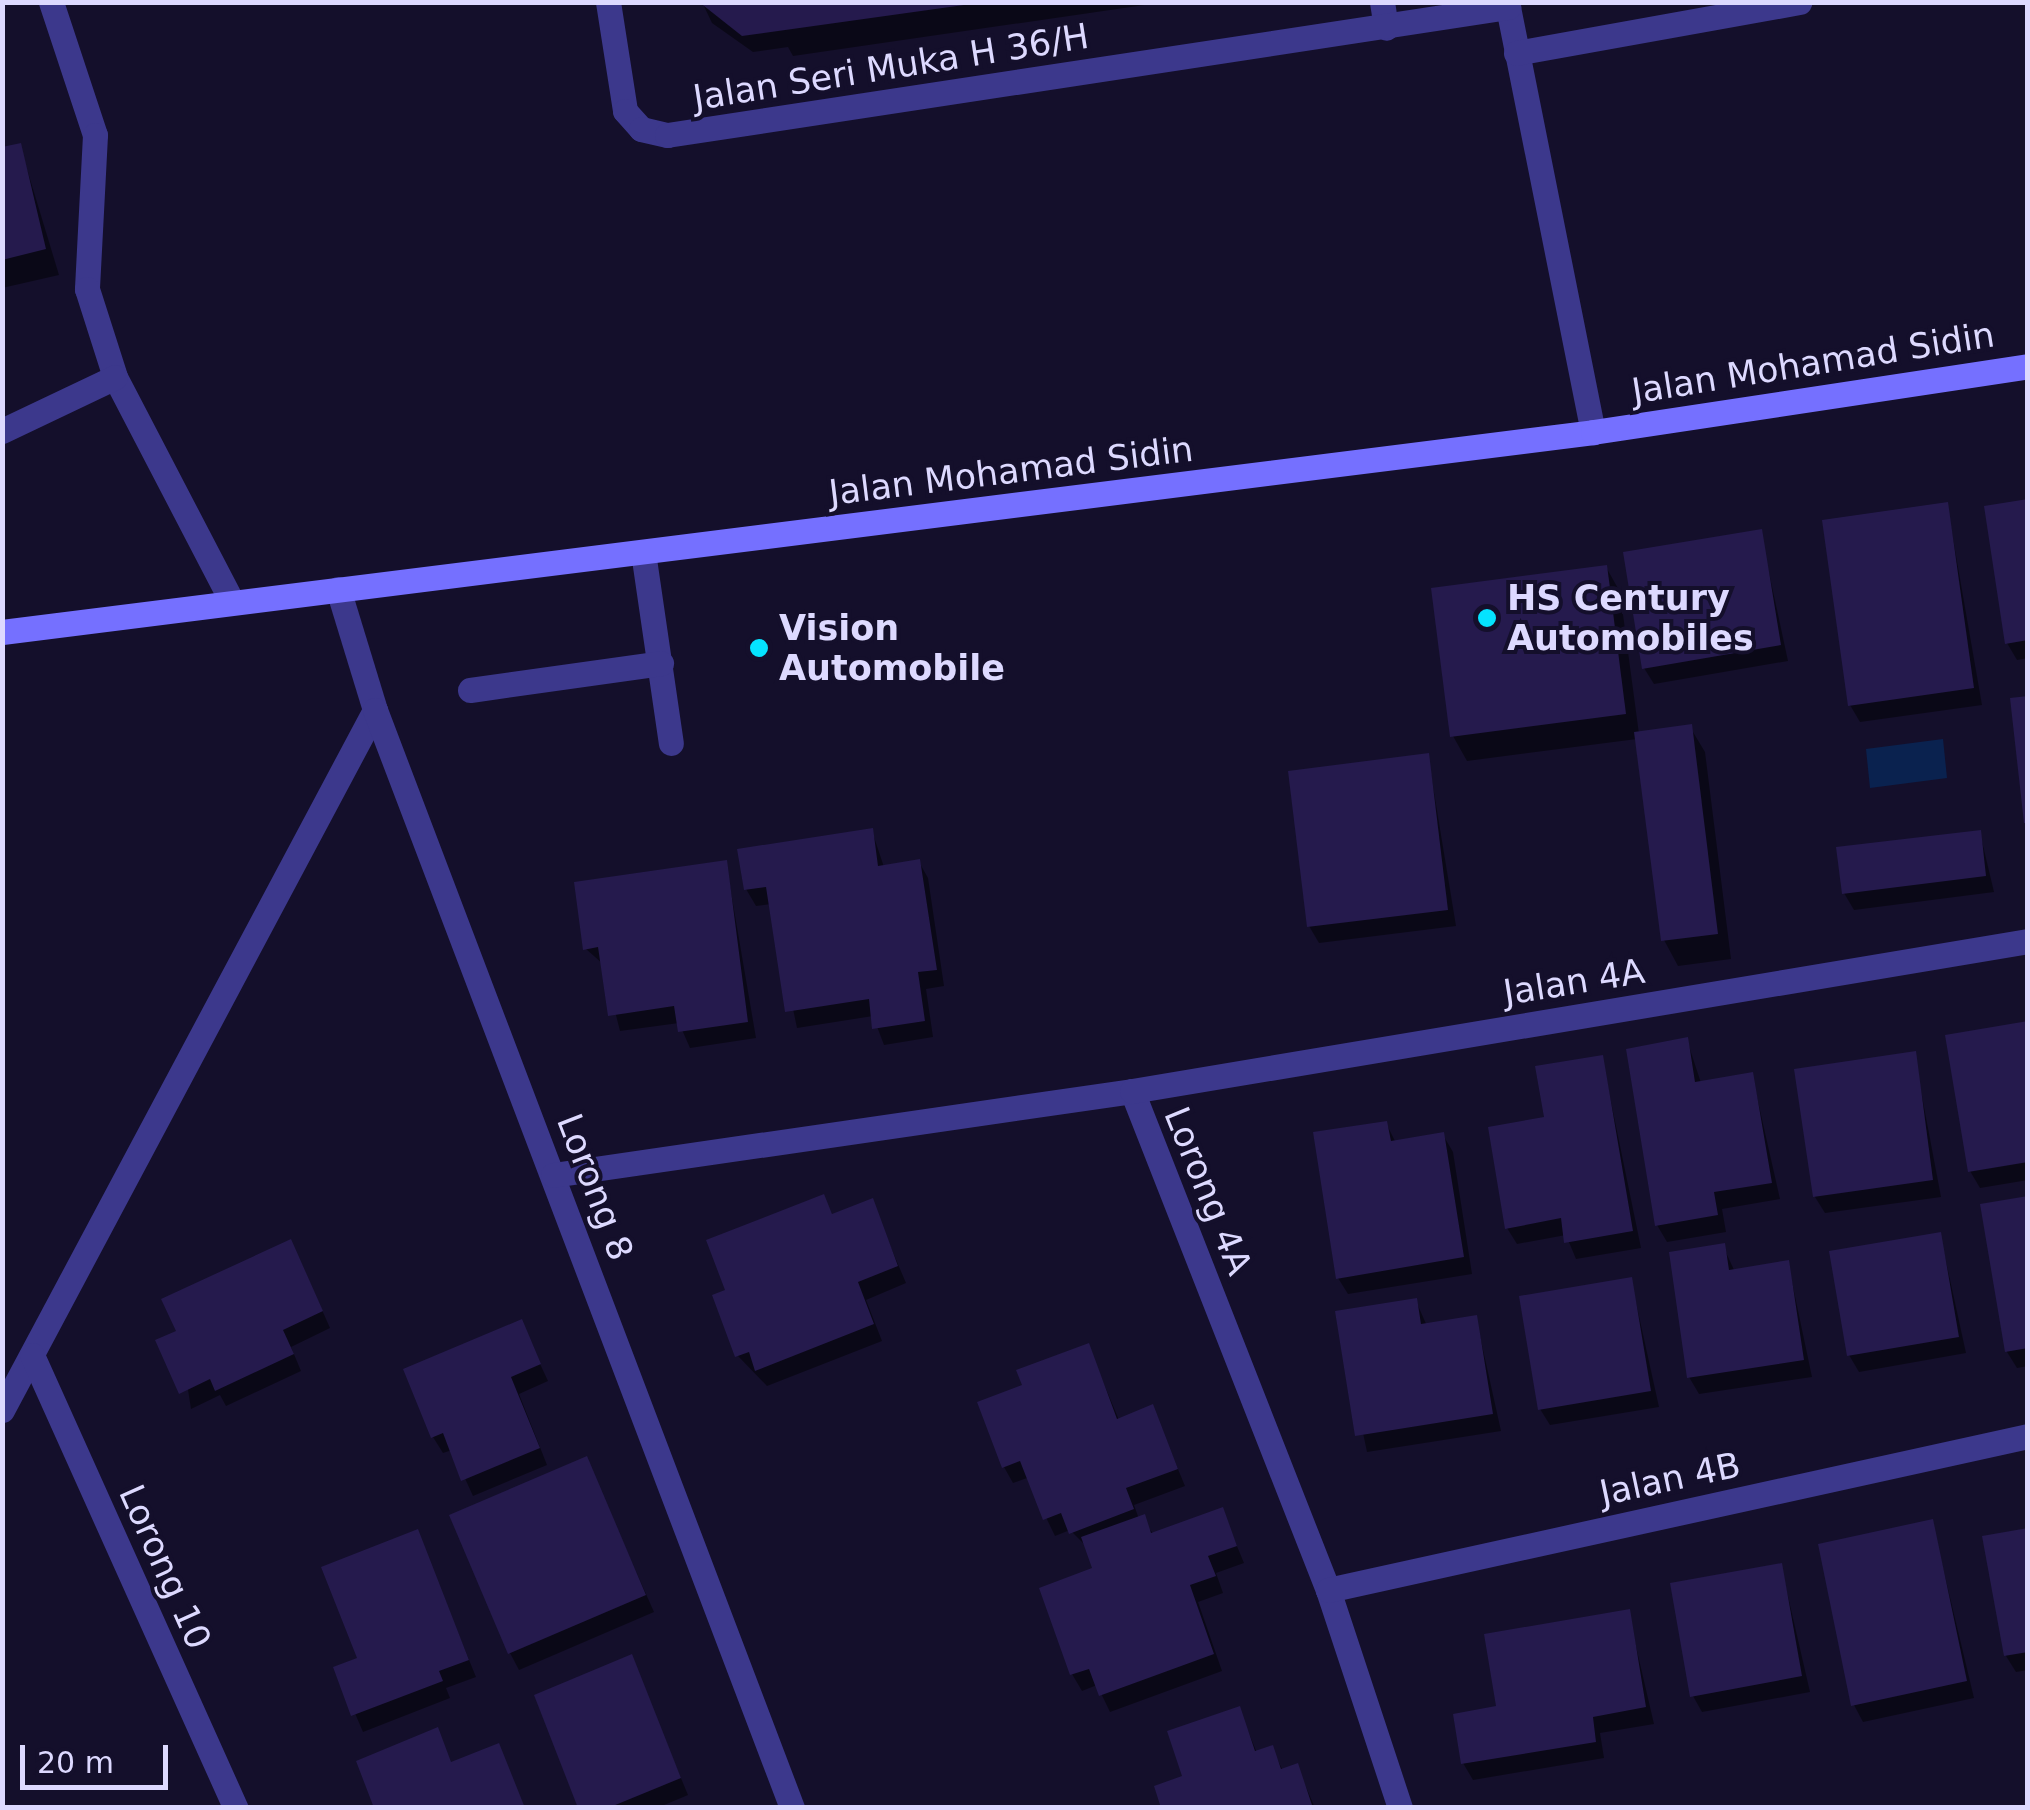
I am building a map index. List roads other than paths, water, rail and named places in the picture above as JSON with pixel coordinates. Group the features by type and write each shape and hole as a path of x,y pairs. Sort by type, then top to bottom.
{"main road":[{"name":"Jalan Mohamad Sidin","path":"2,632 230,598 338,589 642,552 1593,432 2028,366"}],"street":[{"path":"51,2 96,135 86,289 115,377 230,598"},
{"name":"Jalan Seri Muka H 36/H","path":"608,2 625,112 641,129 667,136 1384,15 1508,5"},
{"path":"1516,53 1748,6 1799,2"},
{"path":"1508,5 1593,432"},
{"path":"2,431 115,377"},
{"path":"642,552 671,743"},
{"name":"Lorong 8","path":"338,589 375,710 792,1808"},
{"path":"470,690 661,663"},
{"path":"2,1410 375,710"},
{"name":"Jalan 4A","path":"1132,1091 2028,942"},
{"name":"Lorong 4A","path":"554,1175 1132,1091 1328,1590 1400,1808"},
{"name":"Lorong 10","path":"32,1355 236,1808"},
{"name":"Jalan 4B","path":"1328,1590 2028,1436"}],"water":[{"path":"1943,739 1947,778 1870,788 1866,749"}],"place":[{"name":"HS Century Automobiles","path":"1487,618"},
{"name":"Vision Automobile","path":"759,648"}]}
